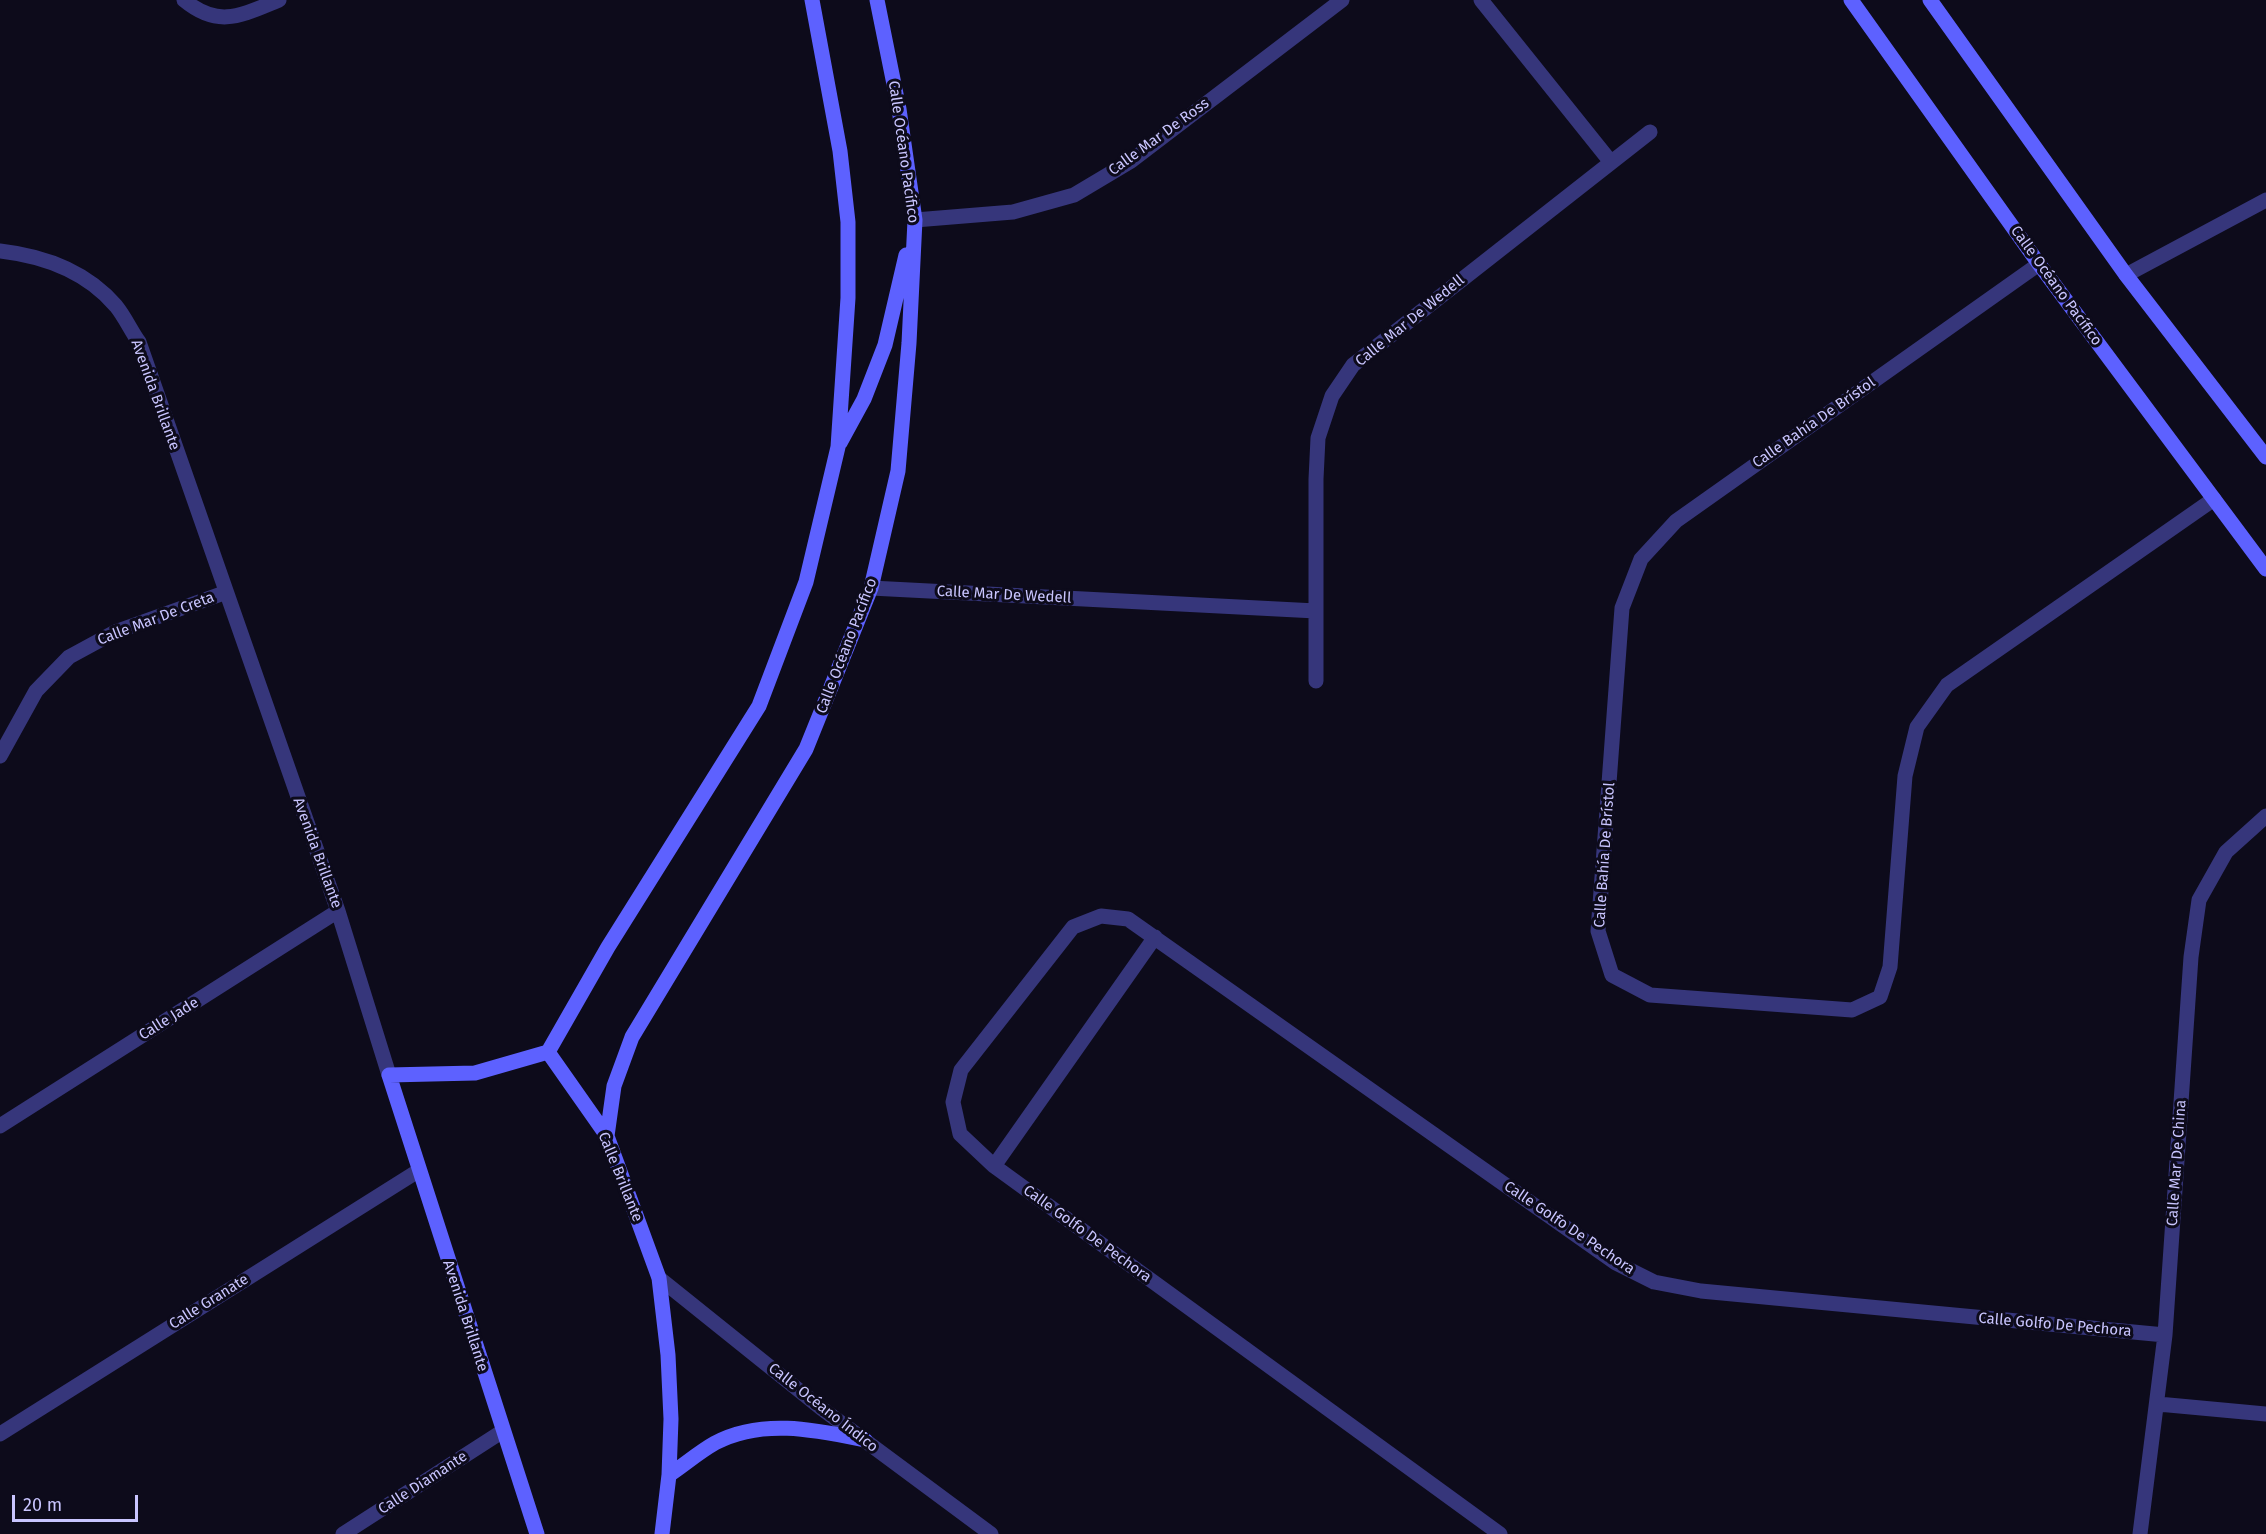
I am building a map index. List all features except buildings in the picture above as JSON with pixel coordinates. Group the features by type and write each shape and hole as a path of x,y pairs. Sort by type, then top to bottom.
{"street":[{"path":"184,0 201,14 234,18 279,0"},
{"path":"389,1075 475,1073 548,1052 609,946 759,706 806,582 838,447 848,298 848,222 840,151 812,0"},
{"name":"Calle Océano Pacífico","path":"607,1136 614,1086 632,1037 806,749 872,588 898,471 909,343 915,220 899,109 877,0"},
{"name":"Calle Mar De Ross","path":"915,220 1013,212 1074,195 1131,161 1342,0"},
{"path":"1481,0 1610,161"},
{"name":"Calle Océano Pacífico","path":"1851,0 2039,264 2266,568"},
{"path":"1930,0 2126,276 2266,457"},
{"name":"Calle Mar De Wedell","path":"1316,681 1318,448 1332,396 1353,365 1610,161 1650,132"},
{"path":"2126,276 2266,200"},
{"path":"838,447 864,399 885,345 915,220"},
{"name":"Avenida Brillante","path":"0,251 32,255 80,273 116,306 139,342 224,592 338,911 418,1171 537,1534"},
{"name":"Calle Bahía De Brístol","path":"2039,264 1676,521 1641,558 1622,608 1598,930 1612,975 1650,995 1852,1010 1881,997 1890,967 1905,776 1917,727 1947,685 2214,499"},
{"name":"Calle Mar De Wedell","path":"872,588 1316,611"},
{"name":"Calle Mar De Creta","path":"0,756 36,691 69,657 115,632 224,592"},
{"name":"Calle Mar De China","path":"2140,1534 2158,1404 2191,957 2199,900 2226,852 2266,816"},
{"name":"Calle Jade","path":"0,1126 338,911"},
{"name":"Calle Golfo De Pechora","path":"1500,1534 994,1166 960,1134 952,1102 961,1070 1073,927 1101,916 1128,919 1616,1263 1654,1282 1701,1291 2164,1335"},
{"path":"994,1166 1155,938"},
{"name":"Calle Brillante","path":"548,1052 607,1136 659,1278"},
{"name":"Calle Granate","path":"0,1434 418,1171"},
{"path":"659,1278 671,1419 669,1475 662,1534"},
{"name":"Calle Océano Índico","path":"659,1278 865,1440 991,1534"},
{"path":"2158,1404 2266,1413"},
{"path":"669,1475 716,1442 766,1428 813,1430 865,1440"},
{"name":"Calle Diamante","path":"343,1534 503,1431"}]}
